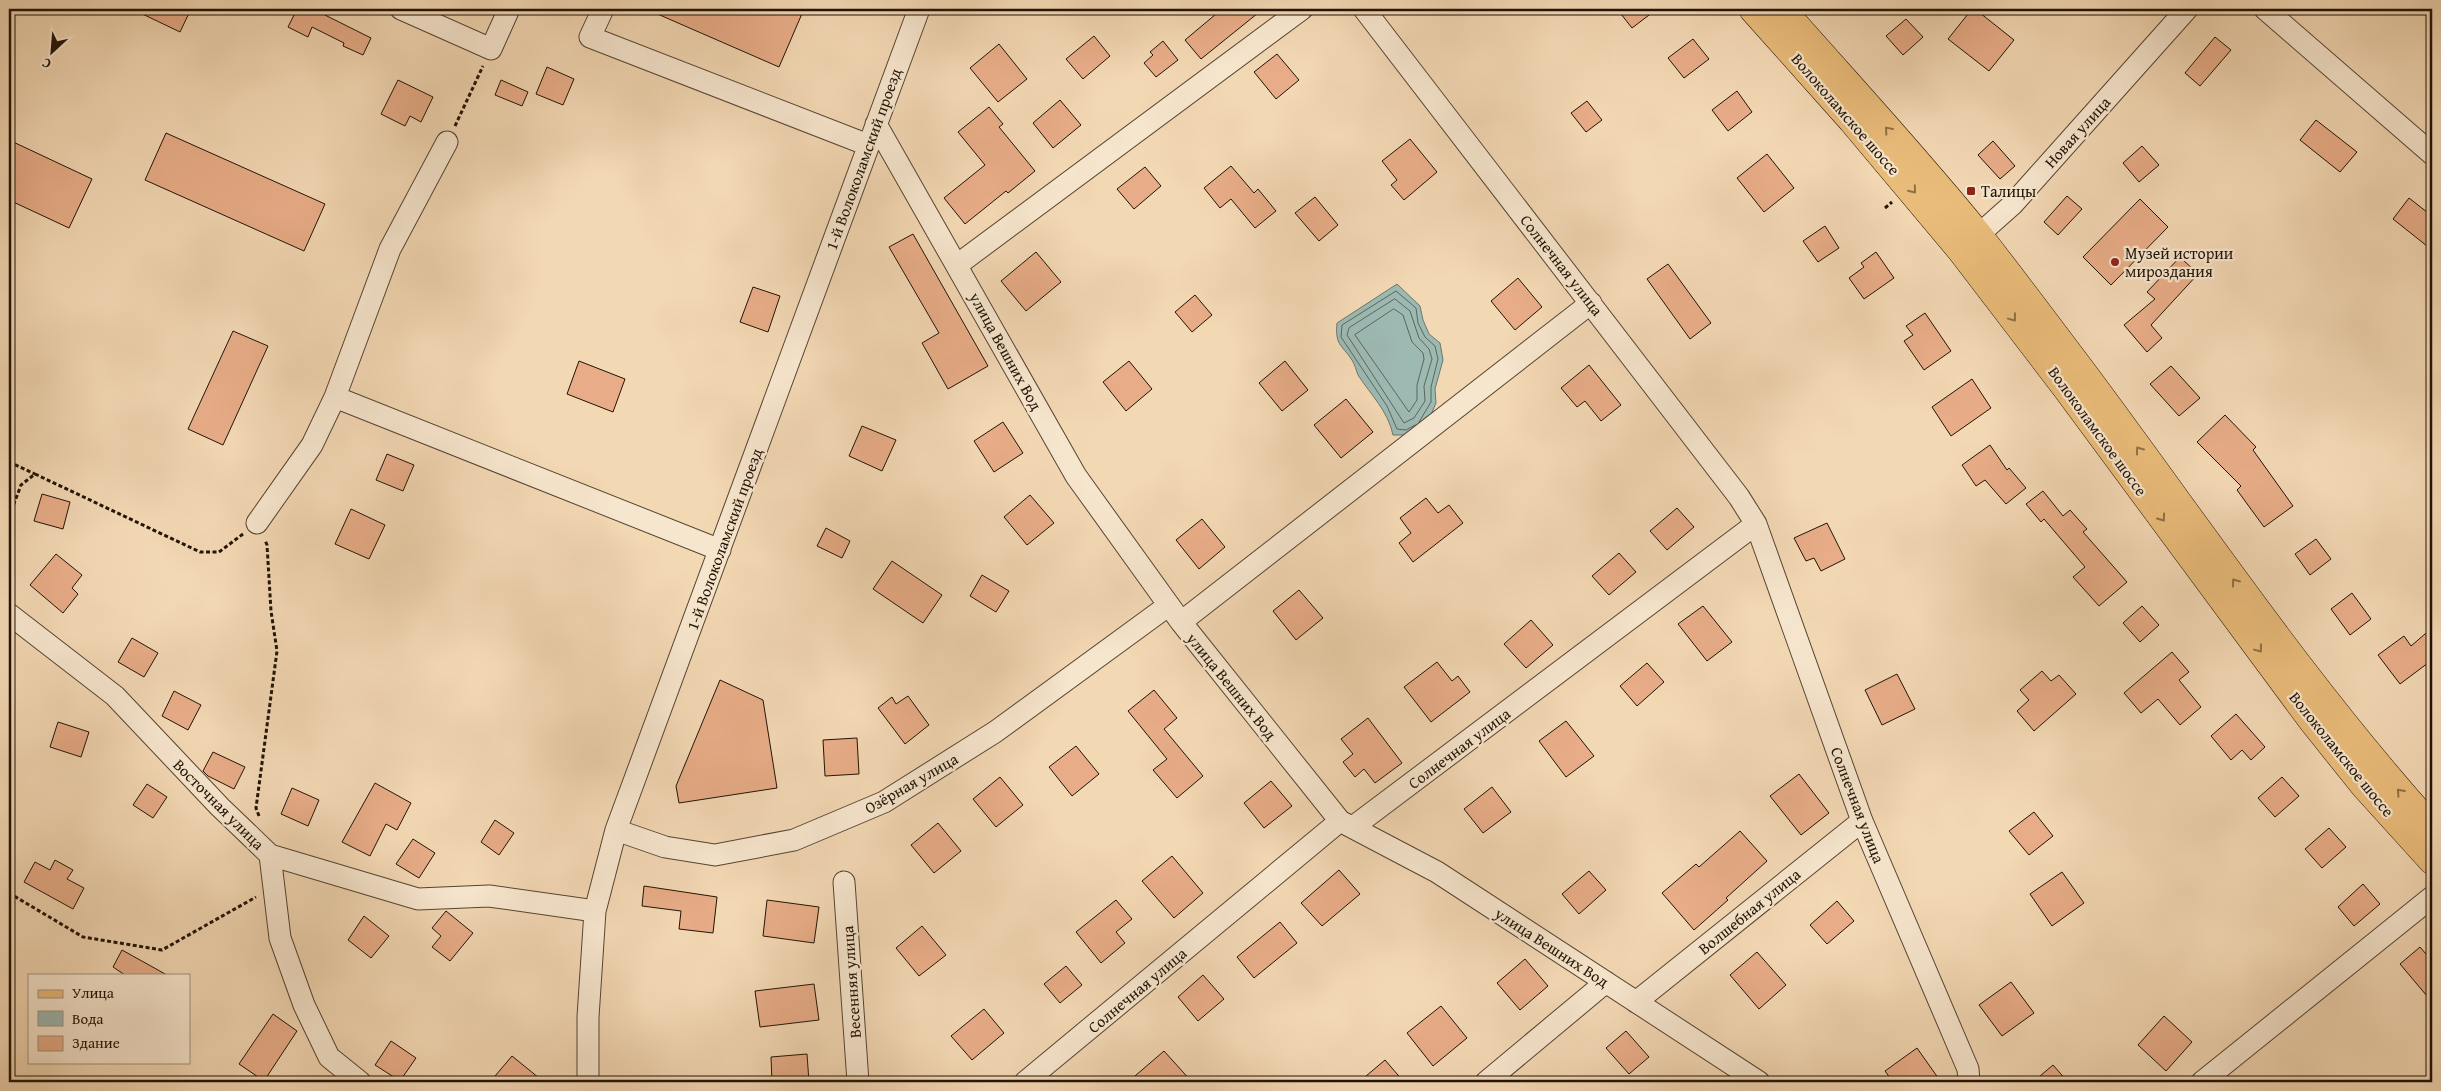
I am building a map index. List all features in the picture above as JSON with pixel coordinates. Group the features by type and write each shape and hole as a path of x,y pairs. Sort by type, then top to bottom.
{"main road":[{"name":"Волоколамское шоссе","path":"1753,9 1852,120 1970,243 2084,375 2247,598 2328,705 2379,770 2432,828"},
{"name":"Волоколамское шоссе","path":"1781,9 1925,172 2065,386 2312,720 2364,784 2432,860"}],"street":[{"path":"401,9 491,49 510,9"},
{"path":"603,9 590,37 868,144"},
{"name":"1-й Волоколамский проезд","path":"588,1082 588,1017 595,912 616,830 919,9"},
{"path":"956,265 1302,9"},
{"name":"Солнечная улица","path":"1364,9 1592,303 1739,497 1756,524 1862,820 1968,1069 1969,1082"},
{"name":"Новая улица","path":"1970,243 2012,205 2187,9"},
{"path":"2264,9 2432,154"},
{"name":"улица Вешних Вод","path":"876,124 1076,476 1175,614 1346,824 1437,872 1759,1082"},
{"path":"257,523 312,445 335,397 390,249 447,142"},
{"name":"Озёрная улица","path":"616,830 665,847 715,855 794,840 892,797 1175,614 1592,303"},
{"path":"335,397 720,550"},
{"name":"Солнечная улица","path":"1026,1082 1346,824 1756,524"},
{"name":"Восточная улица","path":"9,614 115,696 220,807 270,855 418,900 489,896 595,912"},
{"name":"Волшебная улица","path":"1636,1002 1862,820"},
{"path":"270,855 280,938 304,1004 330,1057 360,1082"},
{"name":"Весенняя улица","path":"844,882 858,1082"},
{"path":"2202,1082 2432,897"},
{"path":"1486,1082 1606,982"}],"path":[{"path":"447,142 491,49"},
{"path":"9,462 200,552 219,552 257,523 267,545 271,611 277,651 256,808 259,817"},
{"path":"9,517 21,485 35,474"},
{"path":"9,893 83,937 162,950 273,887"}],"water":[{"path":"1397,284 1420,306 1429,334 1440,343 1443,360 1435,389 1436,403 1430,417 1407,435 1393,435 1387,418 1358,375 1353,362 1340,344 1337,336 1337,323"}],"building":[{"path":"132,9 191,9 180,32"},
{"path":"297,9 313,9 371,38 363,55 343,46 344,43 312,27 308,37 288,27"},
{"path":"646,9 804,9 779,67"},
{"path":"1222,9 1263,9 1201,59 1185,40"},
{"path":"1617,9 1657,9 1632,28"},
{"path":"1972,9 1975,9 2014,40 1989,71 1948,39"},
{"path":"1906,19 1923,37 1903,55 1886,36"},
{"path":"1094,36 1110,56 1083,79 1066,59"},
{"path":"2215,37 2231,50 2200,86 2185,73"},
{"path":"1693,39 1709,59 1684,78 1668,58"},
{"path":"1163,41 1178,60 1156,77 1144,63 1153,55 1150,52"},
{"path":"999,44 1027,79 998,102 970,68"},
{"path":"1277,54 1299,80 1276,99 1254,72"},
{"path":"547,67 574,79 563,105 536,94"},
{"path":"398,80 433,97 421,122 410,116 405,126 381,114"},
{"path":"501,80 528,92 522,106 495,95"},
{"path":"1737,91 1752,112 1728,131 1712,110"},
{"path":"1060,100 1081,125 1053,148 1033,123"},
{"path":"1587,101 1602,120 1586,132 1571,113"},
{"path":"989,107 1003,124 999,127 1035,171 1008,193 1006,191 965,224 944,198 985,165 958,132"},
{"path":"2316,120 2357,152 2340,172 2300,140"},
{"path":"166,133 325,204 304,251 145,180"},
{"path":"1410,139 1437,172 1404,200 1391,185 1397,180 1382,161"},
{"path":"9,140 92,179 69,228 9,200"},
{"path":"1993,141 2015,166 2000,179 1978,155"},
{"path":"2142,146 2159,165 2139,182 2123,163"},
{"path":"1767,154 1794,188 1764,212 1737,178"},
{"path":"1231,166 1254,193 1258,189 1276,211 1255,228 1231,199 1220,208 1204,188"},
{"path":"1145,167 1161,186 1134,209 1117,189"},
{"path":"2067,196 2082,209 2058,235 2044,222"},
{"path":"1315,197 1338,225 1319,241 1295,213"},
{"path":"2409,198 2432,216 2432,250 2393,219"},
{"path":"2140,199 2168,227 2111,285 2083,257"},
{"path":"1825,226 1839,248 1818,262 1803,241"},
{"path":"913,234 988,366 948,389 922,343 939,333 889,247"},
{"path":"1036,252 1061,282 1026,311 1001,281"},
{"path":"1876,252 1894,278 1864,299 1849,278 1864,267 1861,263"},
{"path":"2180,257 2198,274 2151,325 2162,338 2147,352 2124,325 2155,299 2147,292"},
{"path":"1668,264 1711,323 1690,339 1647,279"},
{"path":"1518,278 1542,307 1515,330 1491,301"},
{"path":"753,287 780,296 768,332 740,322"},
{"path":"1195,295 1212,315 1192,332 1175,312"},
{"path":"1925,313 1951,351 1924,370 1904,341 1913,335 1906,326"},
{"path":"233,331 268,346 223,445 188,429"},
{"path":"579,361 625,379 613,412 567,394"},
{"path":"1129,361 1152,389 1126,411 1103,382"},
{"path":"1285,361 1308,390 1282,411 1259,383"},
{"path":"1589,365 1621,405 1601,421 1585,401 1577,407 1561,388"},
{"path":"2171,366 2200,398 2179,416 2150,384"},
{"path":"1972,379 1991,408 1951,436 1932,407"},
{"path":"1346,399 1373,432 1341,458 1314,425"},
{"path":"2225,415 2256,447 2253,450 2293,506 2264,527 2237,490 2241,486 2197,442"},
{"path":"1003,422 1023,453 994,472 974,441"},
{"path":"862,426 896,440 882,471 849,456"},
{"path":"1990,445 2007,470 2009,468 2026,488 2006,504 1985,480 1976,486 1962,465"},
{"path":"387,454 414,465 403,491 376,480"},
{"path":"2043,491 2063,516 2070,510 2087,529 2083,532 2127,582 2099,606 2073,577 2085,567 2044,519 2041,522 2026,504"},
{"path":"42,494 70,502 63,529 34,521"},
{"path":"1030,495 1054,523 1027,545 1004,517"},
{"path":"1426,498 1438,513 1449,505 1463,523 1413,562 1399,543 1411,533 1400,518"},
{"path":"1677,508 1694,527 1667,550 1650,531"},
{"path":"351,509 385,525 369,559 335,544"},
{"path":"1202,519 1225,547 1199,569 1176,540"},
{"path":"1827,523 1845,559 1821,571 1814,558 1806,561 1794,538"},
{"path":"826,528 850,541 842,558 817,546"},
{"path":"2316,539 2331,559 2310,575 2295,554"},
{"path":"1619,553 1636,572 1609,595 1592,576"},
{"path":"56,554 82,575 72,588 78,594 63,613 30,585"},
{"path":"892,561 942,595 923,623 873,589"},
{"path":"982,575 1009,591 996,612 970,596"},
{"path":"1299,590 1323,618 1296,640 1273,611"},
{"path":"2352,593 2371,619 2350,635 2331,609"},
{"path":"1703,606 1732,642 1707,661 1678,624"},
{"path":"2142,606 2159,625 2140,642 2123,623"},
{"path":"1531,620 1553,645 1526,668 1504,644"},
{"path":"2432,628 2432,660 2400,684 2378,655 2404,636 2411,646"},
{"path":"132,638 158,653 144,677 118,662"},
{"path":"2172,652 2189,672 2179,680 2201,707 2180,725 2158,699 2141,713 2124,693"},
{"path":"1437,662 1452,681 1458,676 1470,692 1431,722 1404,687"},
{"path":"1647,663 1664,682 1637,706 1620,686"},
{"path":"2042,671 2051,681 2059,675 2076,694 2034,731 2017,711 2029,700 2020,690"},
{"path":"1897,674 1915,709 1882,725 1865,690"},
{"path":"720,680 763,700 777,788 679,803 676,786"},
{"path":"1154,690 1177,718 1164,729 1203,776 1177,798 1153,770 1167,759 1128,711"},
{"path":"174,691 201,705 188,730 162,716"},
{"path":"908,696 929,725 905,744 878,708 892,697 896,704"},
{"path":"2236,714 2265,747 2251,760 2242,750 2231,760 2211,736"},
{"path":"1368,718 1402,763 1375,783 1364,769 1355,777 1343,762 1353,754 1341,739"},
{"path":"1566,721 1594,756 1566,777 1539,741"},
{"path":"58,722 89,732 81,757 50,747"},
{"path":"857,738 859,774 825,776 823,740"},
{"path":"1076,746 1099,774 1072,796 1049,767"},
{"path":"213,752 245,767 234,789 208,776 203,771"},
{"path":"1799,774 1829,813 1801,835 1770,796"},
{"path":"1000,777 1023,805 996,827 973,799"},
{"path":"2282,777 2299,796 2275,817 2258,798"},
{"path":"1271,781 1292,806 1264,828 1244,803"},
{"path":"375,783 411,803 397,830 386,824 370,856 342,842"},
{"path":"147,784 167,797 153,818 133,805"},
{"path":"1492,787 1511,812 1483,833 1464,809"},
{"path":"292,788 319,800 308,826 281,814"},
{"path":"2034,812 2053,836 2029,855 2009,831"},
{"path":"495,820 514,833 499,855 481,842"},
{"path":"938,823 961,851 934,873 911,845"},
{"path":"2329,828 2346,847 2322,868 2305,849"},
{"path":"1740,831 1767,861 1726,898 1728,900 1694,930 1662,893 1696,864 1699,867"},
{"path":"413,839 435,853 419,878 396,864"},
{"path":"1172,856 1203,893 1174,918 1142,881"},
{"path":"55,860 73,870 67,879 84,888 73,909 24,882 35,862 50,870"},
{"path":"1339,870 1360,894 1322,926 1301,903"},
{"path":"1589,871 1606,890 1579,914 1562,894"},
{"path":"2062,872 2084,903 2052,926 2030,894"},
{"path":"2363,884 2380,904 2354,926 2338,907"},
{"path":"644,886 717,897 713,933 679,929 681,911 642,906"},
{"path":"767,900 819,907 814,943 763,936"},
{"path":"1116,900 1132,919 1116,932 1125,943 1101,963 1076,932"},
{"path":"1837,901 1854,921 1827,944 1810,925"},
{"path":"446,911 473,933 450,961 432,947 441,936 432,928"},
{"path":"364,916 389,936 371,958 348,940"},
{"path":"1280,922 1297,943 1254,978 1237,957"},
{"path":"922,926 946,955 919,976 896,948"},
{"path":"2420,947 2432,961 2432,1002 2400,964"},
{"path":"122,950 165,974 124,974 113,967"},
{"path":"1757,952 1786,985 1759,1009 1730,975"},
{"path":"1525,959 1548,986 1520,1010 1497,983"},
{"path":"1066,966 1082,985 1060,1003 1044,984"},
{"path":"1203,975 1224,999 1198,1021 1178,997"},
{"path":"2011,982 2034,1013 2002,1036 1979,1005"},
{"path":"814,984 819,1020 760,1027 755,991"},
{"path":"1441,1006 1467,1038 1433,1066 1407,1033"},
{"path":"984,1009 1004,1033 972,1060 951,1036"},
{"path":"273,1014 297,1031 264,1081 239,1064"},
{"path":"2164,1016 2192,1042 2166,1071 2138,1045"},
{"path":"1626,1031 1649,1057 1629,1074 1606,1048"},
{"path":"391,1041 416,1058 400,1081 375,1065"},
{"path":"1917,1048 1941,1082 1893,1082 1885,1071"},
{"path":"1164,1051 1192,1082 1128,1082"},
{"path":"807,1054 809,1082 772,1082 771,1057"},
{"path":"512,1056 544,1082 490,1082"},
{"path":"1385,1060 1404,1082 1359,1082"},
{"path":"2053,1065 2068,1082 2033,1082"}],"place":[{"name":"Талицы","path":"1971,191"},
{"name":"Музей истории мироздания","path":"2115,262"}]}
